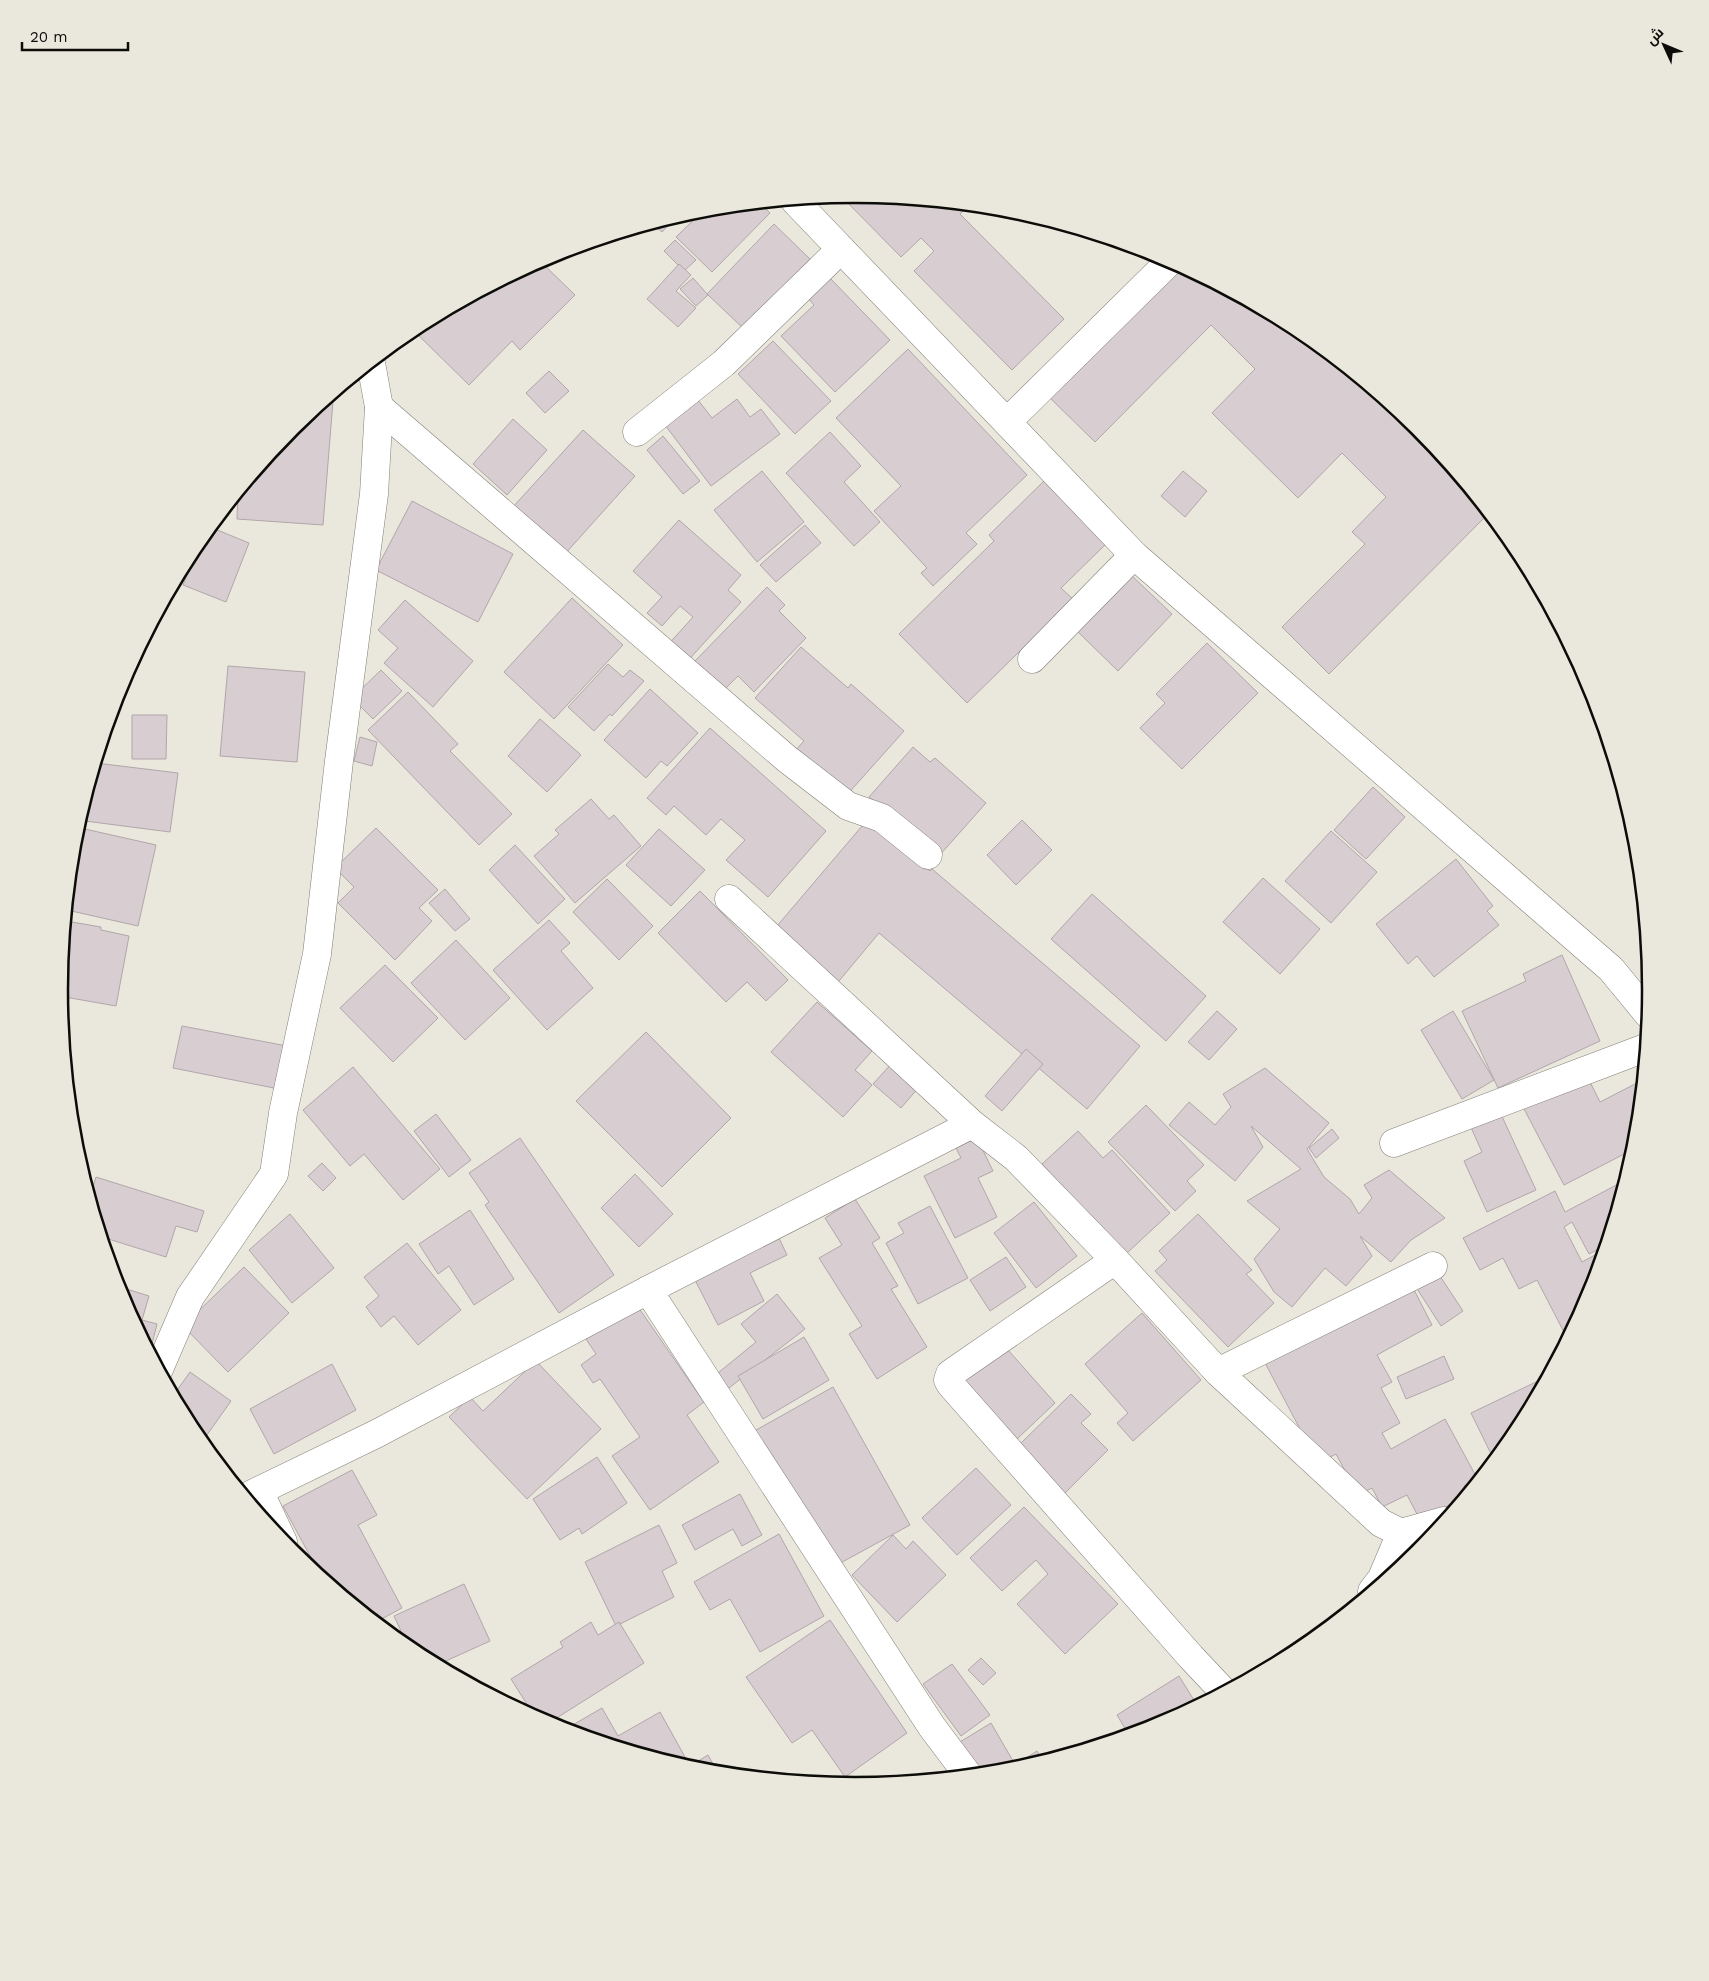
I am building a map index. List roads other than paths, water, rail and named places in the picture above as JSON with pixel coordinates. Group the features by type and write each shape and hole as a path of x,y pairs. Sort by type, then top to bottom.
{"street":[{"path":"800,205 1134,555 1611,969 1641,1006"},
{"path":"637,432 724,363 841,249"},
{"path":"1007,422 1164,267"},
{"path":"162,1363 190,1297 274,1174 283,1113 317,954 338,761 374,494 379,407 372,369"},
{"path":"379,407 787,759 848,806 882,818 928,855"},
{"path":"1032,659 1134,555"},
{"path":"729,899 972,1124 1016,1158 1115,1260 1218,1372 1382,1523 1401,1533 1432,1524"},
{"path":"1394,1143 1639,1050"},
{"path":"261,1506 253,1494 376,1434 648,1290 972,1124"},
{"path":"1115,1260 950,1374 948,1380 951,1386 1165,1628 1220,1687"},
{"path":"1218,1372 1433,1266"},
{"path":"648,1290 932,1727 964,1770"},
{"path":"1385,1571 1401,1533"}]}
